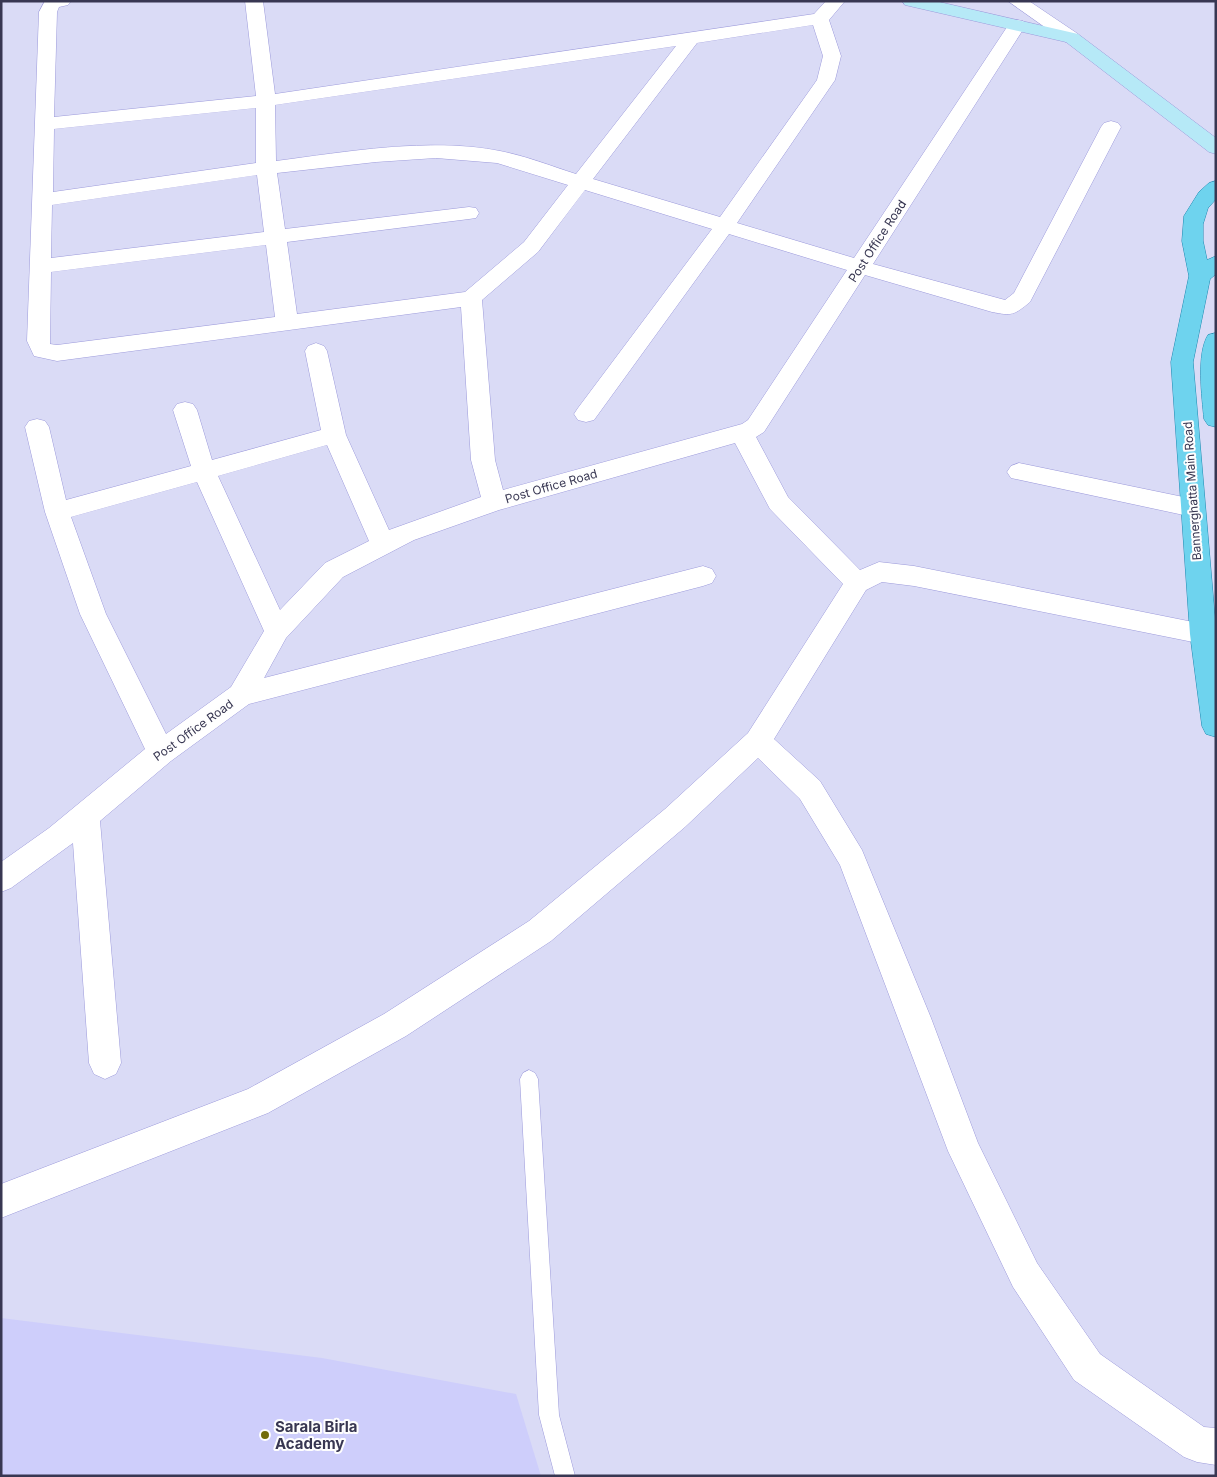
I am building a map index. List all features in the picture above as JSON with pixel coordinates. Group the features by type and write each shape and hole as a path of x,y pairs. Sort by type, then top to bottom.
{"main road":[{"path":"1208,270 1193,248 1193,220 1198,207 1216,187"},
{"name":"Bannerghatta Main Road","path":"1208,270 1182,362 1203,634 1212,685 1216,726"},
{"path":"1216,340 1212,377 1216,419"}],"street":[{"path":"62,1 52,4 48,12 38,342 42,351 57,352 471,298 531,247 692,37"},
{"path":"254,1 266,101 266,167 287,322"},
{"path":"46,124 266,101 820,19 836,1"},
{"path":"911,1 1072,38"},
{"path":"1018,1 1072,38 1216,148"},
{"path":"586,414 725,225 826,80 832,56 820,19"},
{"name":"Post Office Road","path":"1,879 85,815 161,753 241,695 277,631 334,570 382,543 405,533 494,502 742,433 756,426 1017,25"},
{"path":"43,200 266,167 423,151 466,152 499,157 583,181 860,267 992,305 1009,308 1022,297 1111,127"},
{"path":"40,266 469,213"},
{"path":"471,298 483,460 494,502"},
{"path":"316,352 334,435 382,543"},
{"path":"185,410 204,471 277,631"},
{"path":"37,427 57,512 93,614 161,753"},
{"path":"742,433 778,503 857,583"},
{"path":"57,512 334,435"},
{"path":"1019,472 1194,508"},
{"path":"1,1201 257,1102 395,1025 540,931 675,818 758,741 857,583 879,572 914,576 1203,634"},
{"path":"241,695 703,576"},
{"path":"758,741 810,790 852,860 915,1018 964,1151 1025,1275 1088,1367 1197,1444 1216,1447"},
{"path":"85,815 105,1063"}],"lane":[{"path":"529,1079 550,1415 565,1476"}],"shaded area":[{"name":"Sarala Birla Academy","path":"1,1318 322,1358 516,1394 541,1476 1,1476"}],"place":[{"name":"Sarala Birla Academy","path":"265,1435"}]}
